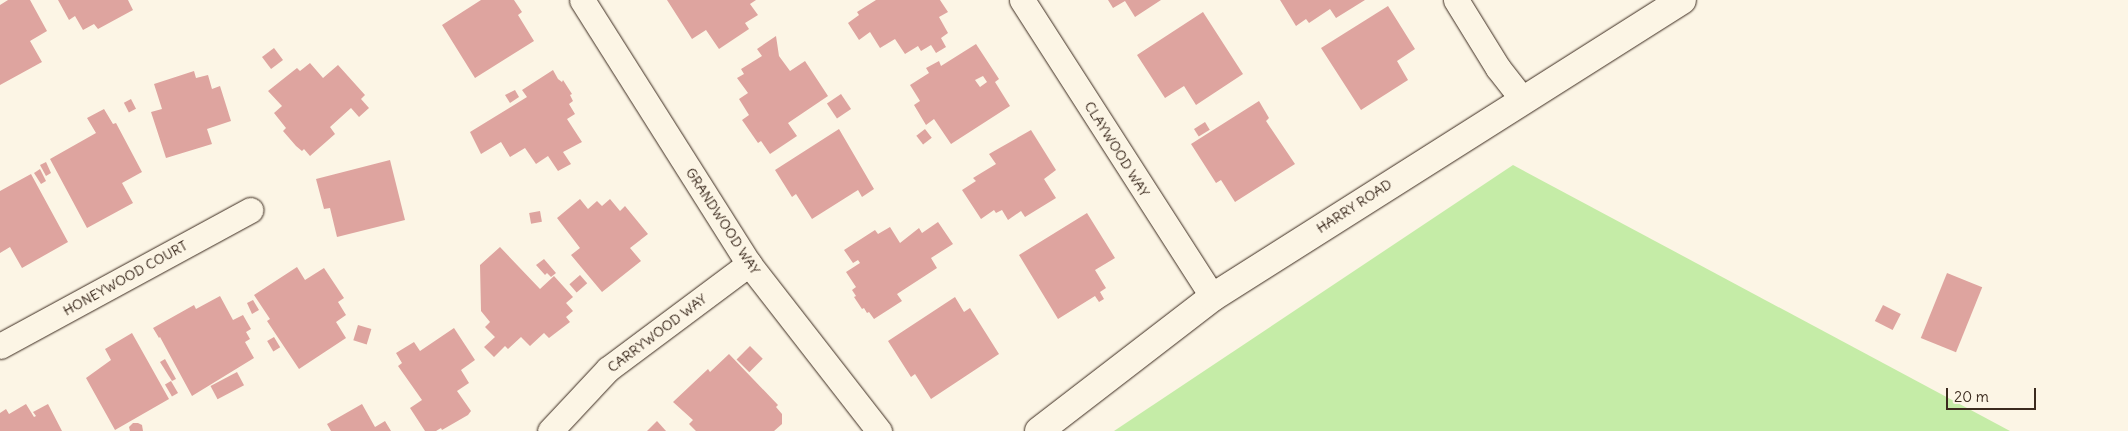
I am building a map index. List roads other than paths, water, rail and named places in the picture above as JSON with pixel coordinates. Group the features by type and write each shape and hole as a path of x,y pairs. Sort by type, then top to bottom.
{"street":[{"name":"GRANDWOOD WAY","path":"582,0 749,264 879,431"},
{"name":"CLAYWOOD WAY","path":"1022,0 1213,297"},
{"path":"1456,0 1498,68 1523,100"},
{"name":"HARRY ROAD","path":"1039,431 1213,297 1682,0"},
{"name":"HONEYWOOD COURT","path":"0,346 250,210"},
{"name":"CARRYWOOD WAY","path":"550,431 608,369 749,264"}]}
